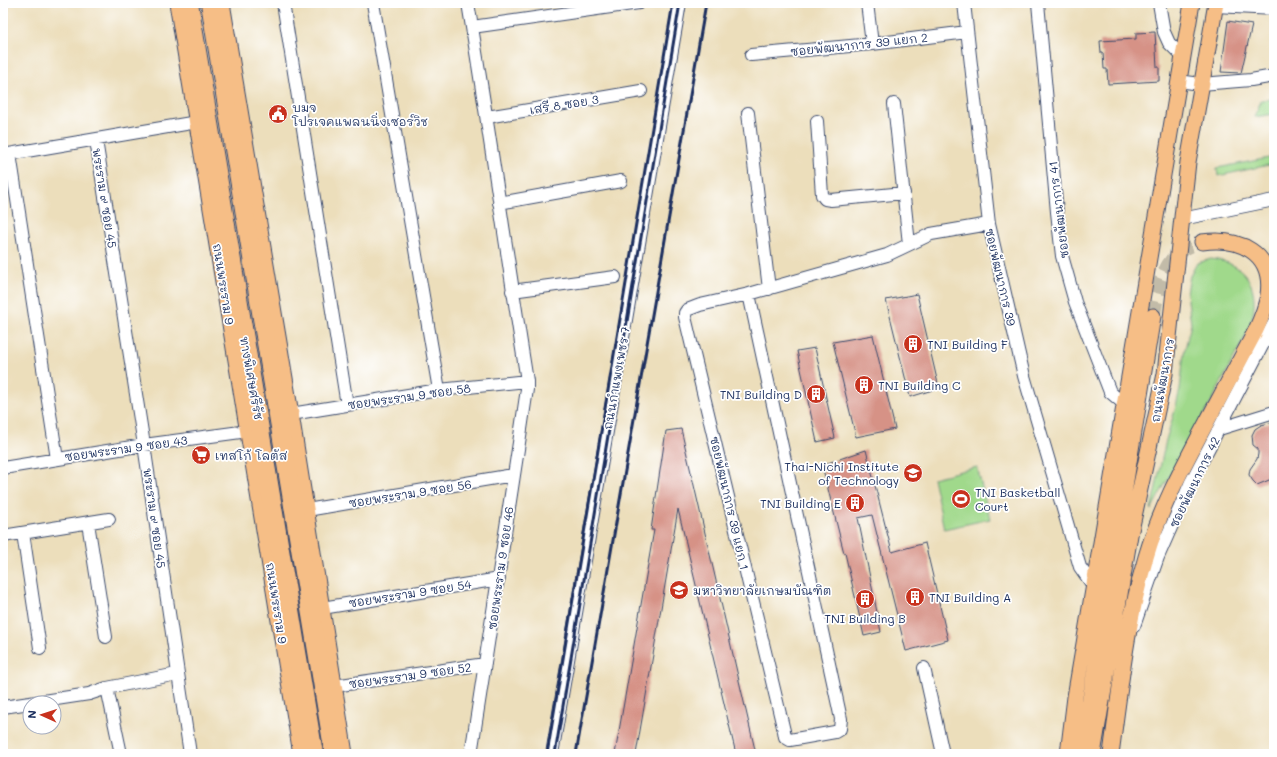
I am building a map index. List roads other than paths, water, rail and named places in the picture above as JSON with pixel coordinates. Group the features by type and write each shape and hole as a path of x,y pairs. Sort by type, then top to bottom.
{"highway":[{"name":"ทางพิเศษศรีรัช","path":"189,3 314,754"},
{"name":"ทางพิเศษศรีรัช","path":"210,3 334,754"}],"main road":[{"name":"ถนนพระราม 9","path":"177,3 301,754"},
{"path":"222,3 307,510 345,754"},
{"path":"1068,754 1075,697 1192,3"},
{"name":"ถนนพัฒนาการ","path":"1093,754 1130,535 1165,374 1188,162 1216,5"},
{"path":"1112,754 1126,646 1140,578 1158,523 1182,469 1256,330 1268,295 1268,278 1264,264 1260,258 1248,248 1228,241 1215,240 1202,242"},
{"path":"1081,754 1153,316"}],"street":[{"path":"283,3 347,405"},
{"path":"373,3 439,390"},
{"name":"ซอยพระราม 9 ซอย 46","path":"468,3 527,381 527,390 513,475 499,579 470,754"},
{"path":"472,27 638,3"},
{"name":"ถนนกำแพงเพชร 7","path":"552,754 680,3"},
{"path":"867,3 872,44"},
{"name":"ซอยพัฒนาการ 39","path":"964,3 989,224 1029,391 1080,567 1094,587"},
{"name":"ซอยพัฒนาการ 41","path":"1038,3 1062,256 1075,302 1110,392 1124,404"},
{"path":"1159,3 1164,32 1169,44 1182,56"},
{"path":"1216,5 1274,9"},
{"name":"ซอยพัฒนาการ 39 แยก 2","path":"751,55 872,44 968,32"},
{"path":"1178,81 1202,84 1251,80 1274,76"},
{"name":"เสรี 8 ซอย 3","path":"487,117 640,91"},
{"path":"894,104 909,244"},
{"path":"748,114 769,289"},
{"path":"817,121 822,195 825,199 831,200 904,193"},
{"path":"57,458 7,154 197,122"},
{"name":"พระราม ๙ ซอย 45","path":"96,140 144,445 190,754"},
{"path":"499,203 621,181"},
{"path":"1182,219 1274,200"},
{"name":"ซอยพัฒนาการ 39 แยก 1","path":"749,294 841,719 840,729 835,732 790,740 785,737 685,317 687,310 700,305 769,289 887,255 931,234 989,224"},
{"path":"512,291 615,277"},
{"name":"ซอยพัฒนาการ 42","path":"1126,646 1139,615 1161,550 1191,482 1274,323"},
{"name":"ซอยพระราม 9 ซอย 58","path":"291,414 439,390 527,381"},
{"path":"1220,429 1274,412"},
{"name":"ซอยพระราม 9 ซอย 43","path":"3,468 57,458 248,431"},
{"name":"ซอยพระราม 9 ซอย 56","path":"307,510 513,475"},
{"path":"3,536 109,519"},
{"path":"88,523 106,637"},
{"path":"23,533 40,648"},
{"name":"ซอยพระราม 9 ซอย 54","path":"322,608 499,579"},
{"name":"ซอยพระราม 9 ซอย 52","path":"334,686 485,664"},
{"path":"924,668 943,754"},
{"path":"62,698 89,694 107,688 177,674"},
{"path":"107,688 121,754"},
{"path":"3,707 22,704"}],"tunnel":[{"path":"1153,316 1162,278 1171,261 1185,248 1202,242"}],"railway":[{"path":"547,754 673,3"},
{"path":"555,754 680,3"},
{"path":"576,754 706,3"}],"place":[{"name":"บมจ โปรเจคแพลนนิ่งเซอร์วิช","path":"278,114"},
{"name":"TNI Building F","path":"913,344"},
{"name":"TNI Building C","path":"864,385"},
{"name":"TNI Building D","path":"816,394"},
{"name":"เทสโก้ โลตัส","path":"201,455"},
{"name":"Thai-Nichi Institute of Technology","path":"913,473"},
{"name":"TNI Basketball Court","path":"961,499"},
{"name":"TNI Building E","path":"855,503"},
{"name":"มหาวิทยาลัยเกษมบัณฑิต","path":"679,590"},
{"name":"TNI Building A","path":"915,597"},
{"name":"TNI Building B","path":"865,599"}]}
